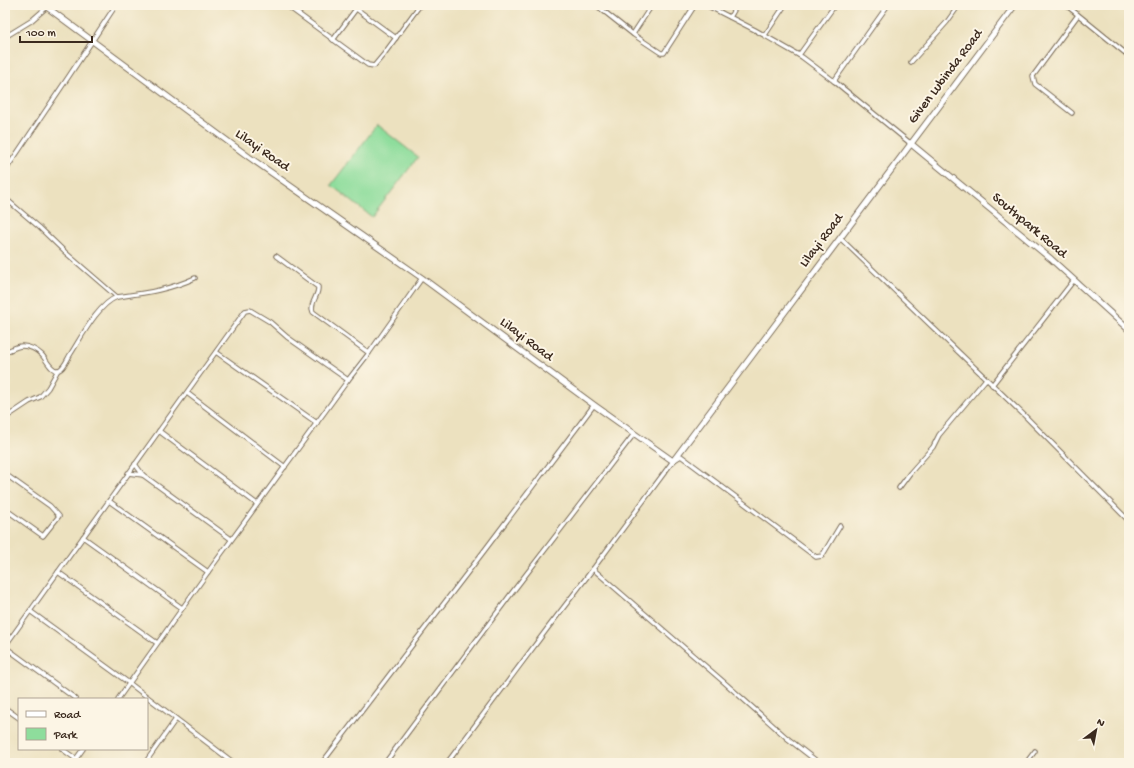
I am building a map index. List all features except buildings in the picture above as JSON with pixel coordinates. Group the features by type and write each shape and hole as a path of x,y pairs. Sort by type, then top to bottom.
{"street":[{"path":"5,171 116,5"},
{"path":"286,5 368,65 374,66 418,7 412,5"},
{"path":"351,5 396,38"},
{"path":"596,5 633,34 661,53 664,53 695,5"},
{"path":"633,34 652,5"},
{"path":"706,5 765,35 799,55 834,81 910,143"},
{"path":"730,17 738,5"},
{"path":"765,35 786,5"},
{"path":"799,55 835,5"},
{"path":"834,81 888,5"},
{"path":"911,62 946,22 958,5"},
{"name":"Given Lubinda Road","path":"910,143 1013,5"},
{"path":"1066,5 1129,56"},
{"path":"5,37 31,21 45,6"},
{"name":"Lilayi Road","path":"45,6 249,157 422,278 594,405 673,461 910,143"},
{"path":"333,40 356,9"},
{"path":"1072,113 1035,84 1033,76 1078,14"},
{"name":"Southpark Road","path":"910,143 1039,249 1129,330"},
{"path":"5,198 117,297"},
{"path":"840,238 986,379 1129,521"},
{"path":"276,256 318,287 318,294 311,310 369,353"},
{"path":"5,418 29,402 40,397 48,388 58,370 61,369 98,312 110,299 170,288 195,278"},
{"path":"119,698 284,466 369,353 422,278"},
{"path":"992,385 1074,280"},
{"path":"75,698 5,646 245,311 250,310 270,322 348,380"},
{"path":"5,352 21,346 30,348 42,355 52,368 58,370"},
{"path":"216,352 317,423"},
{"path":"899,488 933,447 939,435 986,379"},
{"path":"187,393 284,466"},
{"path":"322,763 594,405"},
{"path":"159,430 257,504"},
{"path":"385,763 511,594 634,434"},
{"path":"447,763 673,461 681,456 816,557 822,556 840,526"},
{"path":"135,464 143,475 232,539"},
{"path":"128,473 143,475"},
{"path":"5,474 50,506 59,516 43,536 5,509"},
{"path":"109,500 208,572"},
{"path":"83,536 182,608"},
{"path":"593,569 787,738 819,763"},
{"path":"58,572 157,643"},
{"path":"30,611 148,698"},
{"path":"148,698 234,763"},
{"path":"5,708 18,717"},
{"path":"145,763 176,719"},
{"path":"63,750 76,759"},
{"path":"73,763 82,750"},
{"path":"1026,763 1035,751"}],"green space":[{"path":"377,125 418,157 372,217 331,185"}]}
